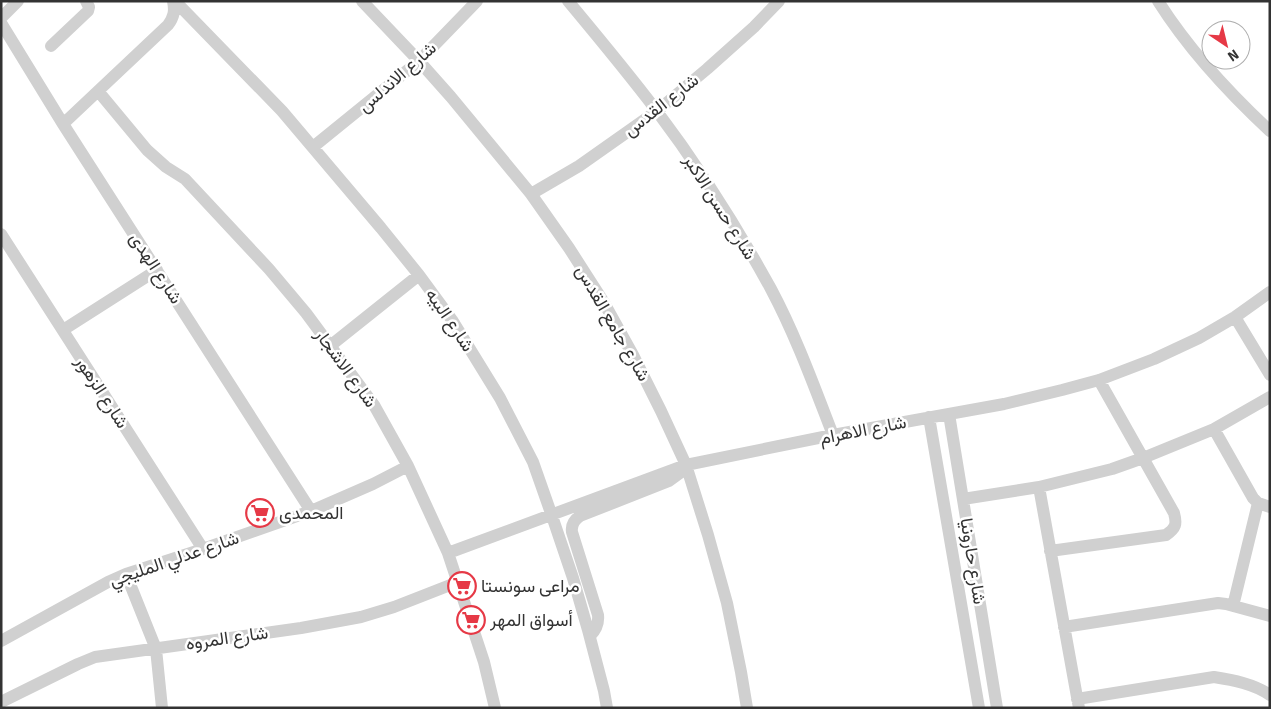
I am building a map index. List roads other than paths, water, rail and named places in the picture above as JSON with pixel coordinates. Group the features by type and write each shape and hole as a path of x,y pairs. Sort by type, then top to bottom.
{"street":[{"path":"1,18 18,1"},
{"path":"51,46 88,11 89,7 86,1"},
{"path":"63,124 168,25 174,14 174,1"},
{"name":"شارع البيه","path":"174,1 282,111 419,275 452,320 500,398 533,462 552,516 590,636 607,708"},
{"name":"شارع جامع القدس","path":"362,1 451,97 531,194 603,301 633,355 686,465 727,603 747,708"},
{"name":"شارع الاندلس","path":"313,147 419,61 477,1"},
{"name":"شارع حسن الاكبر","path":"568,1 657,111 707,181 772,290 799,348 833,435"},
{"name":"شارع القدس","path":"531,194 579,166 657,111 754,27 779,1"},
{"path":"1158,1 1205,66 1270,131"},
{"name":"شارع الهدى","path":"1,23 63,124 311,511"},
{"name":"شارع الاشجار","path":"98,91 147,150 166,167 185,179 268,269 306,313 374,405 408,466 448,553 484,662 495,708"},
{"name":"شارع الزهور","path":"1,234 203,549"},
{"path":"63,330 157,270"},
{"path":"330,346 419,275"},
{"name":"شارع الاهرام","path":"448,553 686,465 833,435 1028,399 1099,380 1154,359 1199,338 1235,317 1270,292"},
{"path":"1235,317 1270,375"},
{"path":"1050,551 1166,535 1173,530 1176,522 1174,513 1099,380"},
{"path":"963,499 1039,486 1112,469 1214,429 1270,398"},
{"name":"شارع حارونيا","path":"950,414 997,708"},
{"name":"شارع حارونيا","path":"929,417 979,708"},
{"path":"1214,429 1254,498 1264,505 1233,606"},
{"path":"590,636 596,629 598,615 572,532 574,522 580,516 669,481 676,477 686,465"},
{"name":"شارع عدلي المليجي","path":"1,641 126,574 311,511 373,484 408,466"},
{"path":"1039,486 1078,703 1214,677 1262,689 1270,695"},
{"path":"126,574 156,649 162,708"},
{"name":"شارع المروه","path":"1,702 95,657 361,617 394,607 458,582"},
{"path":"1064,627 1218,603 1270,616"}],"place":[{"name":"المحمدى","path":"260,513"},
{"name":"مراعى سونستا","path":"462,586"},
{"name":"أسواق المهر","path":"471,620"}]}
